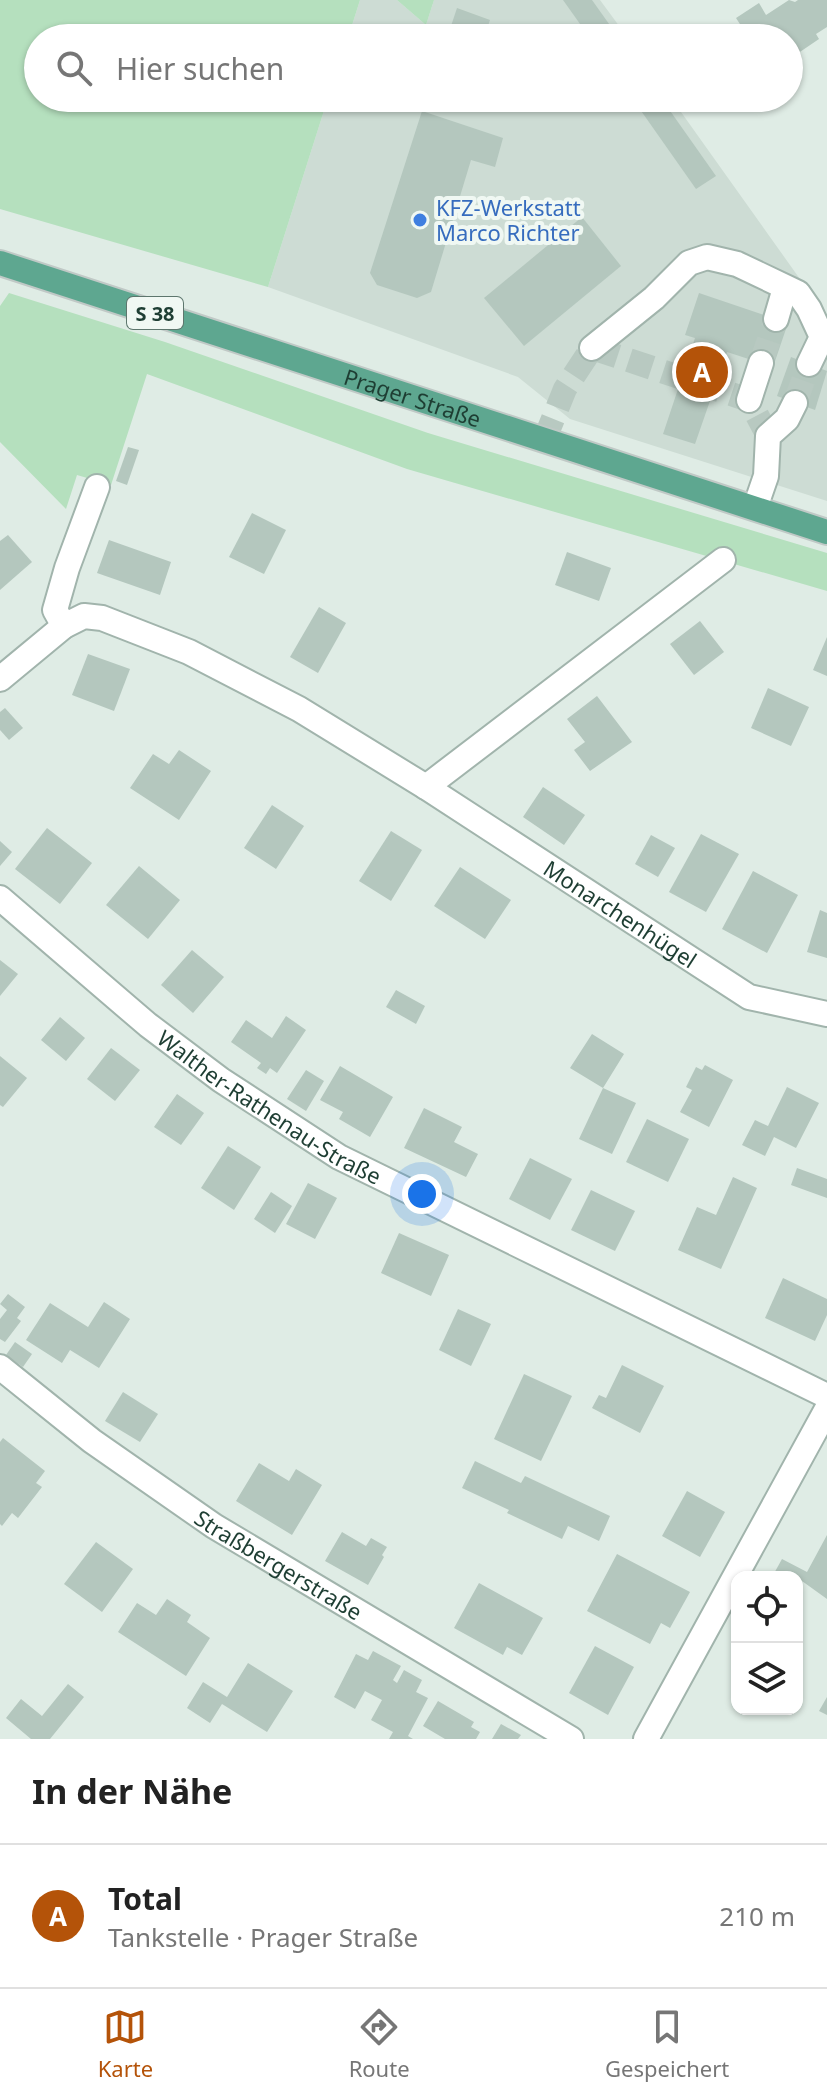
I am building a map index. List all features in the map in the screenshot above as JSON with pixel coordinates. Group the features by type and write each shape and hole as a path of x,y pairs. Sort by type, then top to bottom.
{"main road":[{"name":"Prager Straße","path":"1,267 827,532"}],"street":[{"path":"592,348 654,298 689,263 707,257 737,264 798,293 822,337 809,364"},
{"path":"776,319 785,288"},
{"path":"749,400 761,363"},
{"path":"755,508 766,476 768,436 787,419 795,403"},
{"path":"0,679 64,626 55,610 97,487"},
{"path":"426,787 723,560"},
{"name":"Monarchenhügel","path":"64,626 84,616 93,616 189,652 299,709 426,787 749,997 827,1014"},
{"name":"Walther-Rathenau-Straße","path":"0,898 148,1025 245,1096 339,1157 827,1396"},
{"name":"Straßbergerstraße","path":"0,1367 92,1441 214,1526 571,1739"},
{"path":"646,1739 827,1409"}],"shaded area":[{"path":"360,0 397,0 425,24 352,24"},
{"path":"434,0 600,0 618,24 426,24"},
{"path":"324,112 681,112 827,317 827,501 570,419 518,377 268,287"}],"green space":[{"path":"0,0 360,0 352,24 24,24 24,112 324,112 268,287 0,209"},
{"path":"397,0 434,0 425,24"},
{"path":"9,293 165,342 428,433 827,553 827,591 407,469 147,374 111,485 77,475 66,509 0,442 0,306"}],"building":[{"path":"563,0 592,0 609,24 580,24"},
{"path":"789,0 827,0 827,27 816,34 819,39 803,50 803,24 740,24 736,18 759,3 766,15"},
{"path":"457,8 490,20 489,24 452,24"},
{"name":"KFZ-Werkstatt Marco Richter","path":"422,112 503,138 495,167 471,160 431,292 417,298 377,285 370,273"},
{"path":"642,112 671,112 716,176 696,189"},
{"path":"582,217 621,266 524,346 484,298"},
{"path":"699,293 788,323 773,367 727,352 695,444 663,434 695,338 685,335"},
{"path":"791,357 827,371 815,410 777,396"},
{"path":"128,447 139,450 127,485 116,481"},
{"path":"252,513 286,530 264,574 229,557"},
{"path":"8,535 32,562 0,590 0,541"},
{"path":"109,540 171,562 160,595 97,573"},
{"path":"567,552 611,568 599,601 555,585"},
{"path":"319,607 346,623 318,673 290,657"},
{"path":"700,621 724,652 694,675 670,644"},
{"path":"827,637 827,676 813,670"},
{"path":"88,654 130,669 114,711 72,695"},
{"path":"768,688 809,707 791,746 751,728"},
{"path":"597,696 632,742 590,771 574,750 585,742 567,719"},
{"path":"5,708 23,728 9,740 0,730 0,712"},
{"path":"179,750 211,771 179,820 130,788 153,754 169,764"},
{"path":"543,787 585,815 564,845 523,817"},
{"path":"272,805 304,826 276,869 244,848"},
{"path":"47,828 92,863 60,904 15,869"},
{"path":"391,831 422,850 391,901 359,881"},
{"path":"701,834 739,854 706,912 669,892"},
{"path":"651,835 675,848 658,877 635,864"},
{"path":"0,841 12,852 0,866"},
{"path":"139,866 180,900 148,939 106,905"},
{"path":"460,867 511,900 485,939 434,906"},
{"path":"753,871 798,895 767,953 722,929"},
{"path":"820,910 827,913 827,958 807,952"},
{"path":"192,950 224,977 193,1013 161,985"},
{"path":"0,960 18,974 0,996"},
{"path":"396,990 425,1006 416,1024 386,1007"},
{"path":"286,1016 306,1030 277,1073 270,1068 266,1074 257,1068 261,1063 231,1042 246,1020 272,1038"},
{"path":"60,1017 85,1038 66,1061 41,1040"},
{"path":"592,1034 624,1054 603,1088 570,1068"},
{"path":"111,1048 140,1070 115,1101 87,1079"},
{"path":"0,1056 27,1078 3,1107 0,1105"},
{"path":"705,1065 733,1080 709,1127 680,1112 692,1090 686,1087 696,1067 702,1070"},
{"path":"340,1066 393,1097 370,1137 339,1119 343,1112 320,1100"},
{"path":"306,1070 324,1081 306,1111 287,1099"},
{"path":"787,1087 819,1103 796,1148 774,1137 765,1156 742,1145 755,1120 768,1126"},
{"path":"603,1088 636,1103 612,1154 579,1139"},
{"path":"177,1094 204,1113 181,1145 154,1127"},
{"path":"424,1108 462,1127 454,1142 478,1154 466,1177 404,1148"},
{"path":"647,1119 689,1139 668,1182 626,1162"},
{"path":"228,1146 261,1167 234,1210 201,1188"},
{"path":"530,1158 572,1179 550,1220 509,1199"},
{"path":"797,1168 827,1179 827,1198 791,1185"},
{"path":"733,1177 757,1188 721,1269 678,1250 697,1207 716,1215"},
{"path":"308,1183 337,1198 315,1239 286,1224"},
{"path":"591,1190 635,1211 615,1251 571,1230"},
{"path":"271,1192 292,1206 275,1233 254,1219"},
{"path":"399,1233 449,1255 431,1296 381,1273"},
{"path":"783,1278 827,1299 827,1315 815,1341 765,1318"},
{"path":"8,1294 25,1307 17,1318 21,1321 5,1342 0,1339 0,1319 7,1310 0,1304"},
{"path":"104,1302 130,1319 99,1368 70,1350 62,1363 26,1340 50,1303 88,1327"},
{"path":"458,1309 491,1324 471,1366 439,1350"},
{"path":"15,1342 32,1354 23,1367 6,1355"},
{"path":"622,1365 664,1386 640,1433 592,1408 599,1395 606,1398"},
{"path":"524,1374 572,1396 541,1461 494,1439"},
{"path":"123,1392 158,1414 140,1442 105,1421"},
{"path":"3,1438 45,1471 36,1483 42,1487 18,1518 12,1513 2,1526 0,1442"},
{"path":"475,1461 521,1483 525,1476 610,1516 599,1541 568,1526 562,1539 462,1488"},
{"path":"259,1463 289,1481 296,1469 322,1485 292,1535 236,1501"},
{"path":"687,1491 725,1512 700,1557 662,1536"},
{"path":"342,1532 366,1546 371,1538 387,1547 368,1585 325,1561"},
{"path":"827,1535 827,1599 803,1582 803,1571 775,1571 782,1559 807,1572"},
{"path":"96,1542 133,1569 102,1612 64,1584"},
{"path":"617,1554 690,1592 670,1628 661,1623 650,1644 587,1611"},
{"path":"479,1583 543,1618 522,1655 507,1647 503,1655 454,1628"},
{"path":"167,1599 191,1615 187,1622 210,1638 186,1676 118,1632 137,1603 156,1615"},
{"path":"595,1646 634,1667 608,1715 569,1693"},
{"path":"373,1651 401,1666 393,1680 397,1683 404,1670 422,1680 416,1692 428,1698 408,1736 413,1739 389,1739 393,1732 371,1720 382,1700 365,1691 355,1709 334,1697 356,1654 368,1660"},
{"path":"248,1663 293,1691 267,1732 222,1704 210,1723 187,1708 203,1682 227,1697"},
{"path":"68,1684 84,1697 50,1739 31,1739 6,1718 21,1699 42,1716"},
{"path":"827,1697 827,1715 819,1711"},
{"path":"438,1701 474,1722 471,1727 480,1732 476,1739 445,1739 423,1726"},
{"path":"501,1724 521,1735 518,1739 492,1739"}],"tunnel":[{"path":"761,363 776,319"},
{"path":"544,441 565,389 592,348 749,400 768,436"},
{"path":"795,403 809,364"}],"place":[{"name":"KFZ-Werkstatt Marco Richter","path":"420,220"},
{"name":"Total","path":"702,372"}]}
